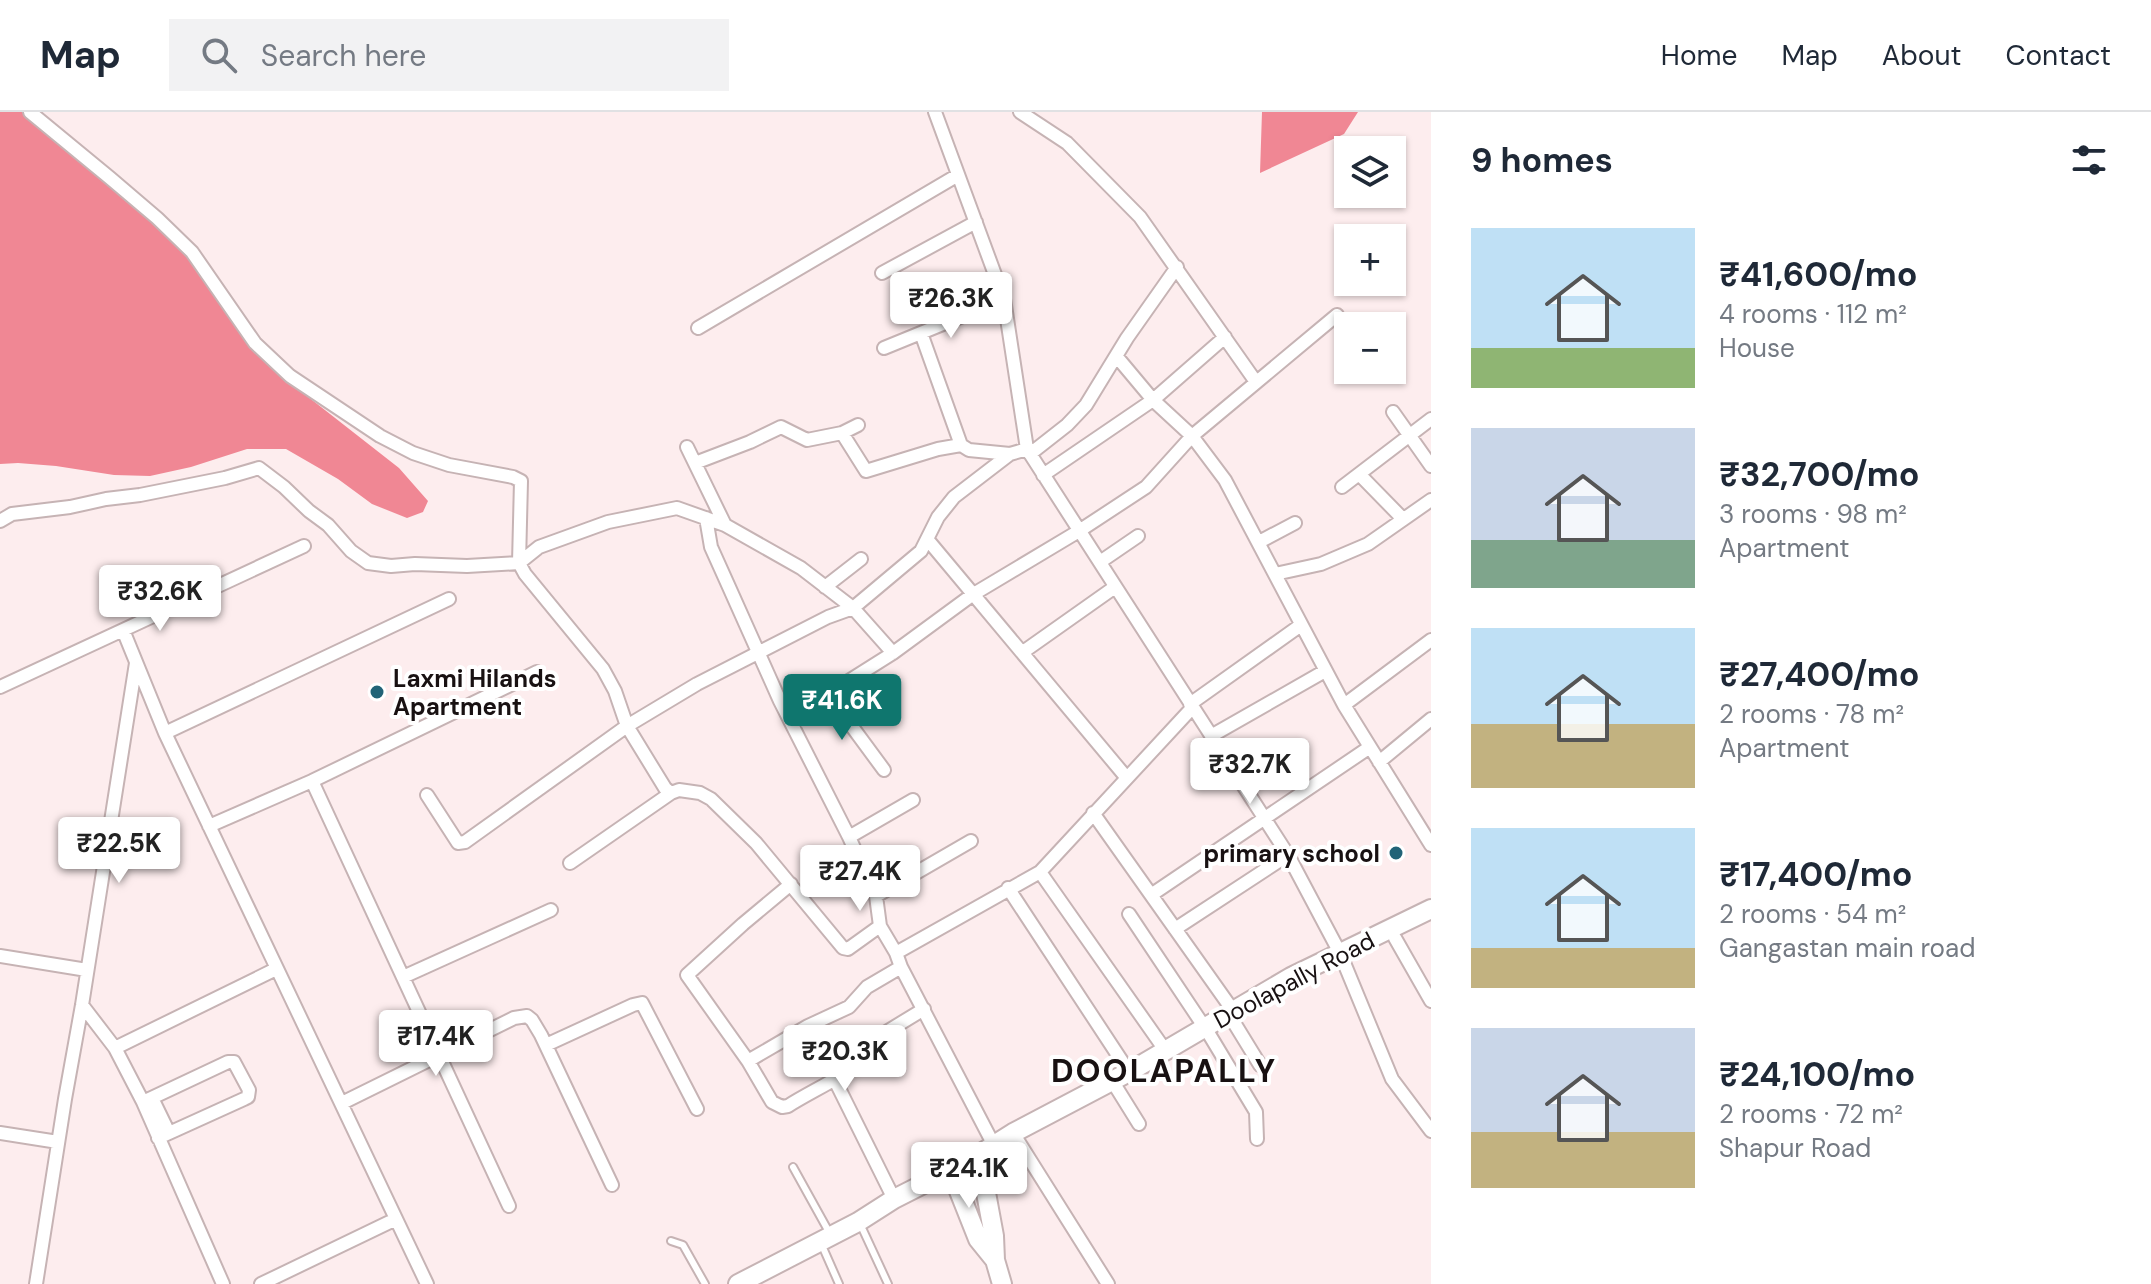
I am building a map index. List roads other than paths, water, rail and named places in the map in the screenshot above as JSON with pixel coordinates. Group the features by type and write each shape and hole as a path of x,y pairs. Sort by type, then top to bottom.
{"main road":[{"name":"Doolapally Road","path":"1342,957 1431,909"},
{"name":"Doolapally Road","path":"1016,1138 1116,1087 1234,1016 1291,977 1395,938 1431,921"},
{"name":"Doolapally Road","path":"738,1284 863,1230 1165,1050 1207,1031"},
{"path":"989,1155 995,1260 1002,1284"},
{"name":"Doolapally Road","path":"760,1284 894,1199 952,1176"},
{"path":"952,1176 978,1239 995,1260"}],"street":[{"path":"30,112 192,252 255,343 290,376 380,436 413,453 449,465 521,481 519,563 603,669 615,691 627,726 671,793"},
{"path":"935,112 1004,299 1029,452 1288,855 1342,957 1392,1079 1431,1131"},
{"path":"1020,112 1067,143 1140,217 1256,382"},
{"path":"698,328 958,175"},
{"path":"882,273 976,222"},
{"path":"921,333 961,445 969,450 1010,454 1029,452 1067,425 1086,405 1127,338 1177,267"},
{"path":"884,348 1004,299"},
{"path":"793,723 828,694 893,653 972,595 1146,487 1192,436 1334,317"},
{"path":"1043,475 1153,400 1225,337"},
{"path":"1117,357 1153,400 1192,436 1225,480 1344,705 1431,845"},
{"path":"1393,412 1431,466"},
{"path":"1342,487 1431,419"},
{"path":"695,463 781,427 807,440 842,433 858,425"},
{"path":"842,433 866,471 926,452 961,445"},
{"path":"687,447 725,525"},
{"path":"427,795 458,843 465,842 627,726 697,684 828,617 853,608 921,551 938,517 954,497 1010,454"},
{"path":"0,521 12,514 140,495 259,468 368,563 467,566 519,563 539,547 627,517 677,508 725,525 801,568 853,608 893,653"},
{"path":"1359,474 1403,519"},
{"path":"1275,574 1321,564 1368,544 1431,500"},
{"path":"706,518 711,547 758,654 849,837 876,896 880,926 924,1009 989,1155"},
{"path":"1259,542 1295,523"},
{"path":"1100,562 1138,536"},
{"path":"927,539 1126,777"},
{"path":"0,687 304,546"},
{"path":"825,587 861,559"},
{"path":"1023,652 1115,587"},
{"path":"165,733 449,599"},
{"path":"896,953 1040,872 1191,706 1301,625"},
{"path":"123,630 165,733 427,1284"},
{"path":"1344,705 1431,640"},
{"path":"36,1284 136,663"},
{"path":"1211,736 1325,671"},
{"path":"209,826 312,781 537,672"},
{"path":"828,694 884,770"},
{"path":"1379,762 1431,719"},
{"path":"1151,895 1370,747"},
{"path":"312,781 509,1206"},
{"path":"570,863 671,793 679,790 700,793 711,799 756,843 843,948 848,949 880,926"},
{"path":"849,837 913,800"},
{"path":"1093,813 1234,1016 1260,1065"},
{"path":"876,896 971,841"},
{"path":"1175,929 1288,855"},
{"path":"1040,872 1165,1050"},
{"path":"791,884 687,975 748,1061 772,1102 782,1107 788,1106 859,1064 866,1056 870,1042 924,1009"},
{"path":"1008,888 1129,1072"},
{"path":"403,977 551,910"},
{"path":"1129,914 1207,1031 1256,1112 1257,1139"},
{"path":"1395,938 1431,1001"},
{"path":"0,956 87,970"},
{"path":"748,1061 808,1026 849,1007 867,987 901,967"},
{"path":"115,1048 276,969"},
{"path":"546,1045 642,1003 697,1109"},
{"path":"82,1005 115,1048 147,1100 223,1284"},
{"path":"342,1103 514,1018 527,1016 537,1027 612,1185"},
{"path":"808,1026 894,1199"},
{"path":"147,1100 228,1062 234,1062 249,1090 248,1097 164,1135"},
{"path":"1116,1087 1139,1124"},
{"path":"0,1133 58,1142"},
{"path":"1016,1138 1108,1284"},
{"path":"261,1284 396,1219"}],"lane":[{"path":"793,1167 828,1243 839,1284"},
{"path":"863,1230 888,1284"},
{"path":"671,1241 683,1245 705,1284"}],"place":[{"name":"Laxmi Hilands Apartment","path":"377,692"},
{"name":"primary school","path":"1396,853"}],"district":[{"name":"DOOLAPALLY","path":"1164,1071"}]}
